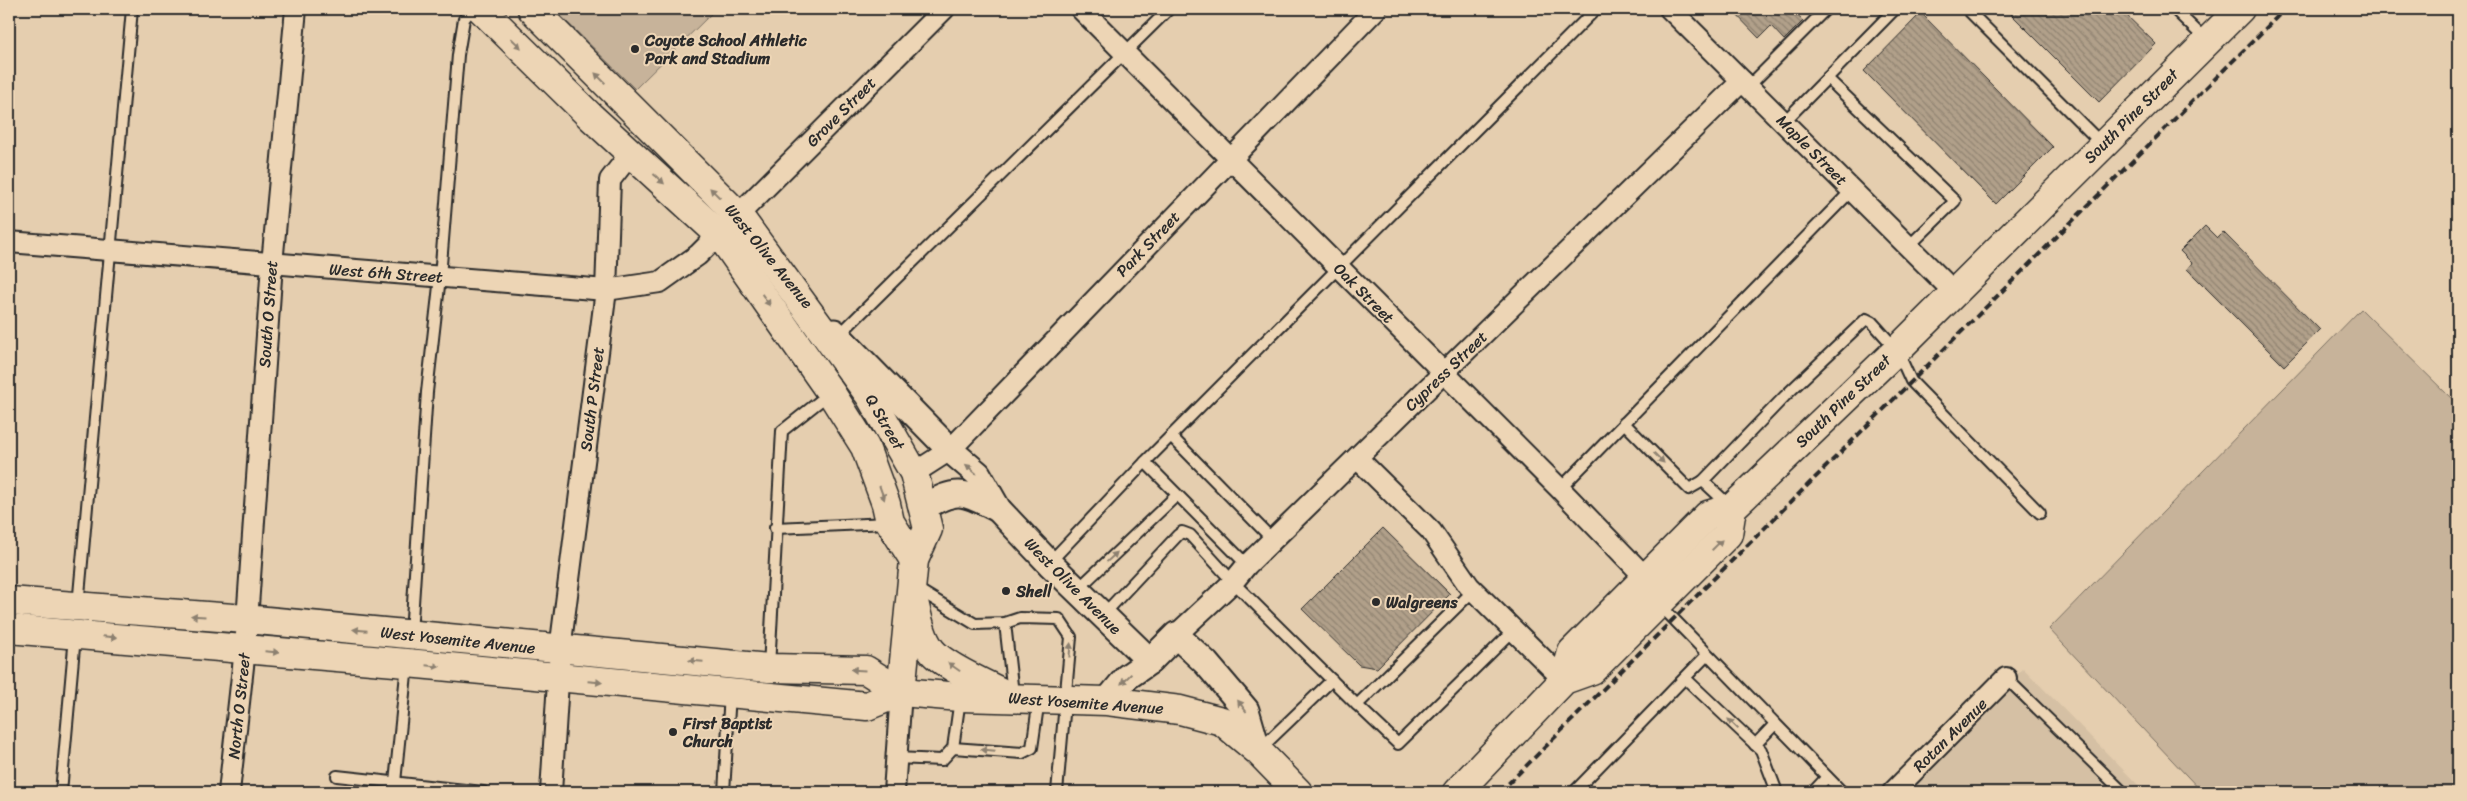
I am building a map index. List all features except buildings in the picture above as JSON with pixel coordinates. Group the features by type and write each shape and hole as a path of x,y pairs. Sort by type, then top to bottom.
{"main road":[{"name":"West Olive Avenue","path":"481,9 630,153 729,225 865,447"},
{"name":"West Olive Avenue","path":"532,9 729,225 800,298"},
{"name":"South Pine Street","path":"1729,509 1896,350 2240,9"},
{"name":"Q Street","path":"800,298 870,396 914,473 924,507 928,529 912,578 901,692"},
{"path":"831,393 842,394 880,441 897,468 914,473"},
{"name":"Q Street","path":"865,447 886,504 890,522 912,578"},
{"path":"1457,792 1570,678 1592,670 1728,534 1729,509 1708,515 1572,652 1570,678"},
{"path":"912,578 921,629 932,651 965,675 1039,698"},
{"name":"West Yosemite Avenue","path":"9,601 246,619 560,650 769,668 866,670 901,692"},
{"name":"West Yosemite Avenue","path":"9,629 407,663 560,679 867,706 901,692 960,697 1107,701 1180,710 1222,722 1258,751"},
{"path":"1258,751 1298,792"}],"street":[{"name":"South O Street","path":"246,619 272,264 296,9"},
{"name":"Grove Street","path":"729,225 944,9"},
{"name":"Oak Street","path":"1081,9 1646,578"},
{"name":"Park Street","path":"914,473 950,450 1376,9"},
{"name":"Maple Street","path":"1670,9 1954,292"},
{"name":"Cypress Street","path":"1107,701 1126,677 1150,661 1233,582 1247,565 1444,373 1745,84"},
{"name":"South P Street","path":"551,792 560,679 560,650 606,290 610,180 630,153"},
{"name":"West 6th Street","path":"9,242 606,290 660,282 729,225"},
{"name":"West Olive Avenue","path":"800,298 950,450 978,474 998,509 1049,563 1150,661"},
{"path":"1357,458 1431,531 1474,591 1514,630 1570,678"},
{"name":"West Olive Avenue","path":"924,507 946,494 960,494 972,497 998,509"},
{"name":"North O Street","path":"229,792 245,649 246,619"},
{"path":"1176,635 1206,663 1246,710 1258,751"},
{"name":"Rotan Avenue","path":"1893,792 2006,678"},
{"path":"894,792 901,692"}],"lane":[{"path":"78,607 132,9"},
{"path":"411,635 427,392 440,277 458,54 464,19 472,9"},
{"path":"838,336 1169,9"},
{"path":"1049,563 1145,462 1596,9"},
{"path":"1745,84 1826,9"},
{"path":"1784,122 1895,9"},
{"path":"1967,9 2102,144"},
{"path":"2174,9 2207,41"},
{"path":"1827,78 1955,201 1909,246"},
{"path":"1560,490 1852,190"},
{"path":"1624,424 1689,489 1703,481 1785,396 1866,319 1872,322 1896,350 1911,381 2040,513"},
{"path":"769,668 775,528 782,431 831,393"},
{"path":"1171,436 1273,540"},
{"path":"1145,462 1247,565"},
{"path":"1703,481 1729,509"},
{"path":"1077,590 1177,495"},
{"path":"775,528 890,522"},
{"path":"1103,615 1182,532 1190,534 1233,582 1398,744 1514,630"},
{"path":"912,578 975,624 1005,622 1020,618 1060,619 1071,637 1039,698 1032,748 1022,753 953,748"},
{"path":"1357,705 1474,591"},
{"path":"1658,603 1842,792"},
{"path":"1005,622 1039,698 1057,792"},
{"path":"61,792 75,634"},
{"path":"1574,792 1707,655"},
{"path":"395,787 407,663"},
{"path":"1685,678 1761,750 1777,792"},
{"path":"2006,678 2123,792"},
{"path":"1258,751 1332,680"},
{"path":"724,792 730,693"},
{"path":"896,758 942,760 953,748 960,697"},
{"path":"1756,745 1775,724"},
{"path":"337,776 395,787 483,792"},
{"path":"1813,792 1827,777"}],"shaded area":[{"name":"Coyote School Athletic Park and Stadium","path":"554,9 716,9 635,89"},
{"path":"2361,309 2458,405 2458,792 2202,792 2049,629"},
{"path":"2023,668 2145,792 1904,792"}],"railway":[{"path":"1500,792 2285,9"}],"place":[{"name":"Coyote School Athletic Park and Stadium","path":"635,49"},
{"name":"Shell","path":"1006,591"},
{"name":"Walgreens","path":"1376,602"},
{"name":"First Baptist Church","path":"673,732"}]}
